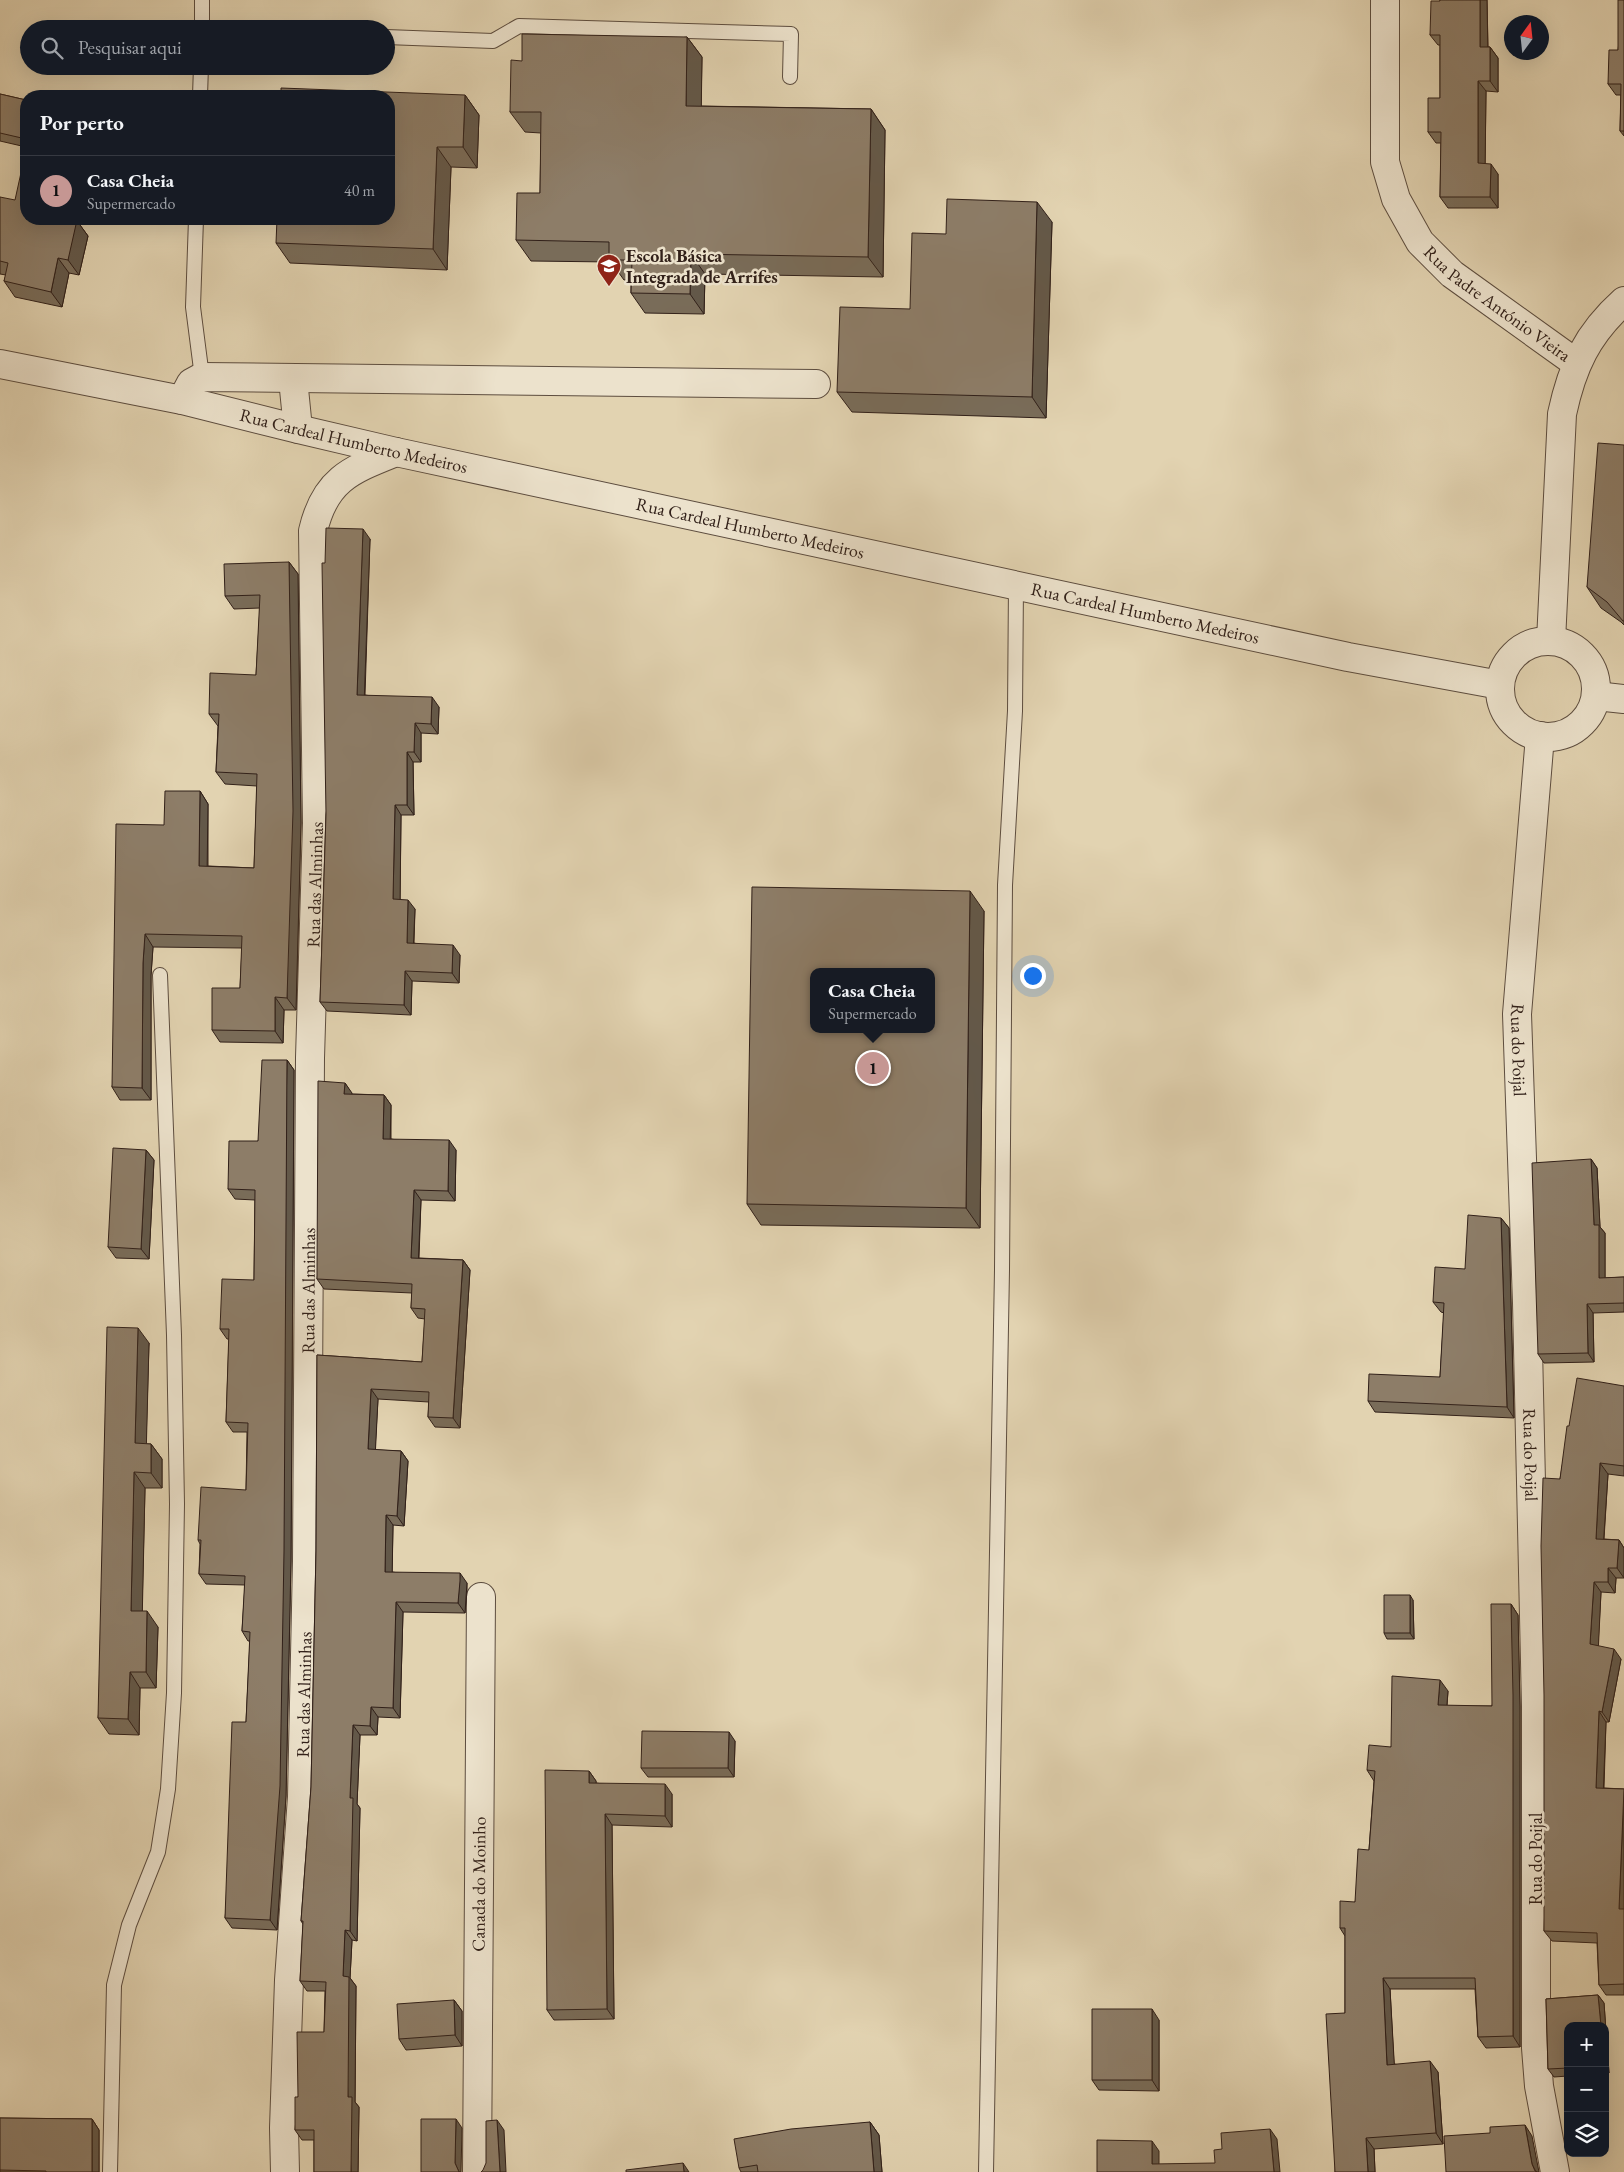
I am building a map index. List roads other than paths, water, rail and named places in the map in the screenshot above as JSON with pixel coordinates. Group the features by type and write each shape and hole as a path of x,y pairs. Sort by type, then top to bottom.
{"street":[{"name":"Rua Padre António Vieira","path":"1385,0 1385,162 1396,199 1420,242 1452,274 1576,363 1569,382 1562,414 1551,641"},
{"path":"1576,363 1595,330 1624,301"},
{"name":"Rua Cardeal Humberto Medeiros","path":"0,364 182,400 396,452 1348,656 1500,685"},
{"path":"182,400 191,383 202,377 816,384"},
{"path":"293,379 298,429"},
{"name":"Rua das Alminhas","path":"285,2172 284,2128 289,1980 302,1797 307,1571 310,1058 317,823 313,530 318,512 334,486 356,468 396,452"},
{"path":"1551,641 1570,647 1586,659 1595,676 1596,696 1589,714 1576,728 1559,736 1540,736 1527,732 1510,718 1501,699 1500,685 1505,667 1517,653 1533,644 1551,641"},
{"path":"1596,696 1624,699"},
{"name":"Rua do Poijal","path":"1540,736 1517,1014 1527,1303 1536,1706 1536,2048 1539,2086 1555,2172"},
{"name":"Canada do Moinho","path":"477,2172 481,1598"}],"lane":[{"path":"202,0 202,20"},
{"path":"395,37 493,41 519,26 791,34 790,77"},
{"path":"200,90 201,75"},
{"path":"196,225 193,307 202,377"},
{"path":"986,2172 1002,1270 1005,885 1015,711 1016,584"},
{"path":"110,2172 114,1985 129,1924 158,1852 168,1789 174,1693 177,1504 174,1335 160,975"}],"place":[{"name":"Escola Básica Integrada de Arrifes","path":"609,287"},
{"name":"Casa Cheia","path":"873,1068"}]}
